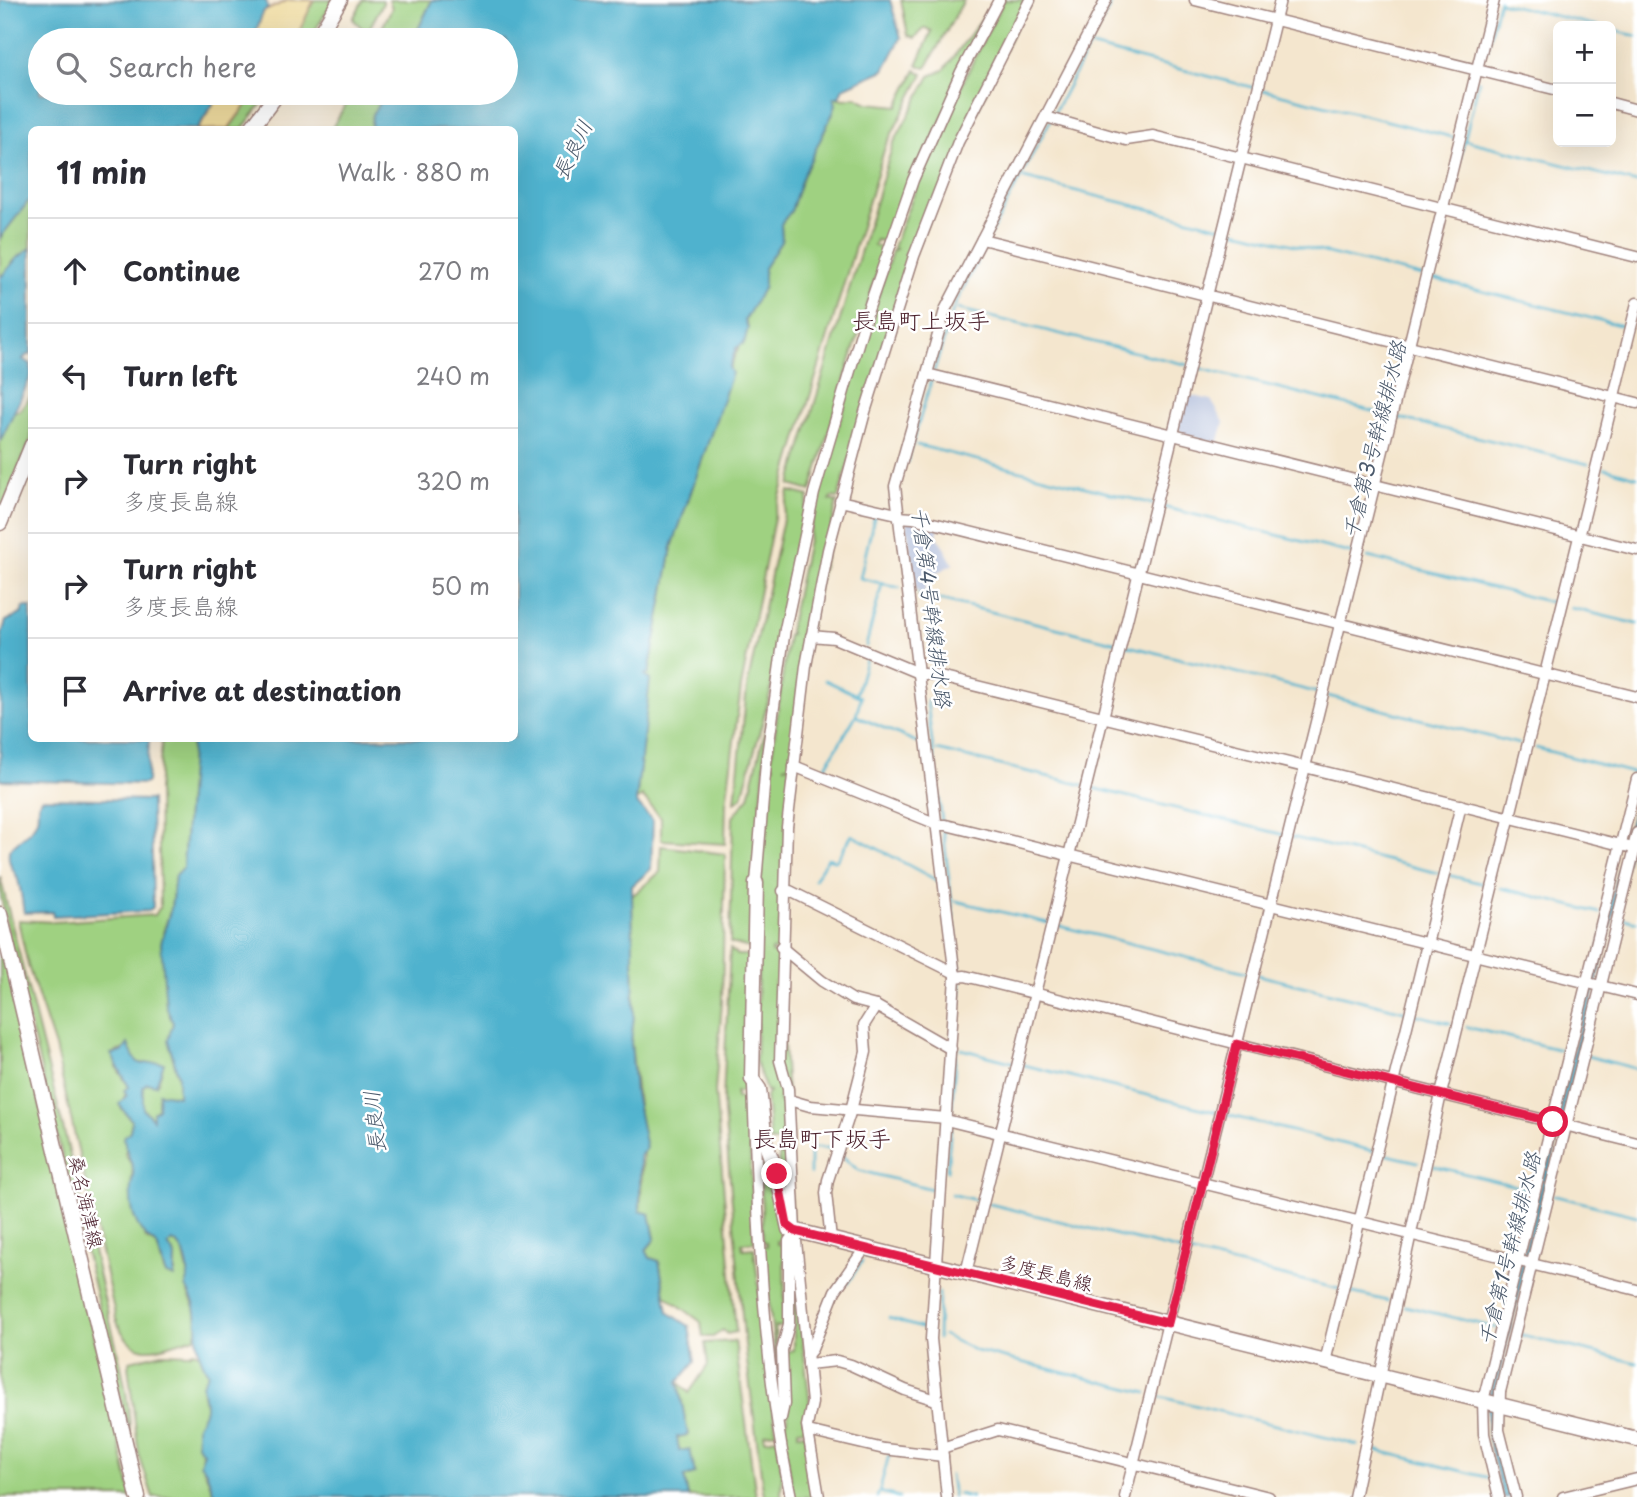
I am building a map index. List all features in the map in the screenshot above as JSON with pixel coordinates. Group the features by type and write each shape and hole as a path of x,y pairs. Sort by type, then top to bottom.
{"main road":[{"path":"323,28 340,0"},
{"path":"253,126 269,105"},
{"path":"0,523 28,455"},
{"path":"757,883 752,1079 759,1089 765,1142 777,1174 787,1225 795,1231"},
{"name":"桑名海津線","path":"0,914 138,1497"},
{"name":"多度長島線","path":"795,1231 1637,1439"}],"street":[{"path":"757,883 764,787 785,629 814,494 864,325 913,180 961,72 999,0"},
{"path":"819,1497 808,1431 812,1403 795,1231 789,1100 780,1061 783,891 794,766 811,636 840,500 893,321 939,189 975,106 1030,0"},
{"path":"947,1497 946,1450 936,1400 931,1339 934,1265 949,1120 951,1049 958,976 896,481 931,375 945,310 986,241 1106,0"},
{"path":"1195,0 1553,89"},
{"path":"966,1273 1280,0"},
{"path":"1125,1497 1271,905 1344,624 1480,70 1494,0"},
{"path":"1616,104 1637,110"},
{"path":"1049,118 1126,140 1153,136 1637,257"},
{"path":"986,241 1637,403"},
{"path":"1354,1497 1441,1094 1637,303"},
{"path":"931,375 1637,550"},
{"path":"840,500 1637,697"},
{"path":"811,636 834,638 921,674 1103,716 1630,847"},
{"path":"794,766 940,825 1637,995"},
{"path":"1499,1497 1484,1434 1593,985 1630,847 1637,779"},
{"path":"1325,1362 1461,805"},
{"path":"1630,847 1637,833"},
{"path":"783,891 790,891 958,976 1637,1143"},
{"path":"782,947 822,981 853,1000 876,1006 951,1049"},
{"path":"831,1240 826,1193 828,1180 851,1110 866,1052 862,1030 876,1006"},
{"path":"752,1079 760,1255 791,1497"},
{"path":"789,1100 810,1106 949,1120 1637,1290"},
{"path":"780,1427 784,1404 782,1350 789,1324 789,1241 795,1231"},
{"path":"808,1359 835,1290 865,1248"},
{"path":"808,1359 851,1365 905,1390 936,1400"},
{"path":"1491,1403 1516,1497"},
{"path":"808,1431 884,1449 946,1450 998,1430 1269,1497"},
{"path":"1563,1497 1637,1479"}],"shaded area":[{"path":"1185,394 1211,400 1224,422 1218,444 1182,434 1177,426"},
{"path":"906,520 939,527 937,535 953,564 928,578 924,593 916,591"}],"green space":[{"path":"314,0 334,0 316,28 298,28"},
{"path":"363,0 383,0 370,28 362,28 353,19"},
{"path":"389,0 432,0 419,28 382,28 392,8"},
{"path":"901,0 964,0 926,68 917,65 932,31 925,28 915,38 908,35"},
{"path":"1004,0 1027,0 913,254 906,252 905,255 911,257 838,498 831,497 830,500 837,502 808,634 801,633 801,636 807,637 791,764 784,766 791,767 779,950 771,950 771,953 779,954 787,1098 779,1099 779,1102 787,1101 791,1224 779,1165 779,1142 770,1142 766,1096 769,1091 766,1091 756,1062 760,882 771,767 774,766 771,762 788,635 791,635 789,631 817,497 821,494 818,493 892,251 896,249 893,247 945,122"},
{"path":"994,2 887,242 876,240 874,245 884,249 811,491 790,485 893,144 930,76 944,70"},
{"path":"916,70 923,74 885,147 775,513 741,687 726,803 725,844 661,840 661,818 642,796 636,802 649,679 644,675 649,673 672,547 731,374 729,369 748,326 745,320 764,282 764,268 782,240 781,224 791,211 802,178 833,113 834,97 856,97 868,103 898,106"},
{"path":"246,105 261,105 244,126 231,126"},
{"path":"345,105 378,105 372,114 371,126 333,126"},
{"path":"28,202 28,250 16,259 0,278 0,238"},
{"path":"28,363 28,382 12,414 20,410 28,400 28,446 0,512 0,417"},
{"path":"789,491 809,496 793,562 770,694 742,797 735,802 747,687"},
{"path":"768,718 750,948 730,943 733,817 749,797"},
{"path":"162,742 192,742 183,868 175,876 171,908 163,933 166,1006 173,1023 170,1047 179,1080 178,1096 158,1097 158,1108 153,1113 153,1119 143,1109 143,1087 147,1082 158,1082 162,1069 156,1064 138,1063 125,1049 113,1053 117,1068 129,1087 120,1106 132,1121 125,1154 133,1167 131,1189 146,1239 157,1245 164,1271 175,1273 175,1256 168,1245 172,1241 183,1249 189,1277 188,1293 195,1307 198,1328 195,1337 148,1349 130,1343 116,1319 55,1047 28,966 18,920 54,922 155,915 160,907 158,789"},
{"path":"661,846 725,854 722,1002 715,1091 736,1332 727,1334 723,1330 713,1337 703,1337 701,1322 665,1295 659,1261 650,1258 646,1250 655,1239 650,1214 640,1212 643,1150 631,1043 634,1015 632,896 660,872"},
{"path":"0,876 118,1354 127,1395 130,1435 11,946 0,892"},
{"path":"0,934 132,1497 0,1497"},
{"path":"730,949 737,955 750,955 748,1091 736,1092 736,1098 748,1098 754,1242 742,1243 743,1249 754,1248 776,1432 764,1434 765,1440 777,1438 782,1474 781,1497 765,1497 763,1490 744,1337 723,1101"},
{"path":"758,1097 762,1165 772,1166 784,1240 777,1241 777,1244 784,1244 785,1327 775,1327 780,1402 763,1246 767,1246 766,1242 763,1242"},
{"path":"793,1260 810,1404 805,1429 798,1430 798,1434 805,1433 817,1497 794,1497 784,1437 787,1432 784,1432 789,1408 785,1352 794,1350"},
{"path":"735,1341 756,1497 688,1497 684,1477 695,1474 690,1450 679,1451 677,1437 688,1435 678,1382 689,1393 708,1365 705,1343"},
{"path":"193,1351 199,1353 208,1373 202,1388 206,1409 201,1461 215,1497 153,1497 139,1455 128,1366 130,1361 162,1353 190,1354"}],"sand":[{"path":"288,0 314,0 301,28 257,28 263,12"},
{"path":"213,105 246,105 230,126 199,126"}],"water":[{"path":"0,0 266,0 268,8 263,12 257,28 28,28 28,105 212,105 199,126 28,126 28,202 0,238"},
{"name":"長良川","path":"432,0 890,0 901,38 884,70 843,88 839,97 834,97 836,104 833,113 802,178 791,211 781,224 782,240 764,268 764,287 745,320 748,328 744,343 736,348 729,368 732,373 672,547 649,673 645,675 650,680 636,802 653,821 651,869 632,886 634,1015 631,1043 635,1093 646,1148 640,1156 640,1211 650,1214 655,1239 646,1250 650,1258 659,1261 668,1312 689,1326 695,1362 678,1382 688,1435 677,1437 679,1451 690,1449 695,1474 684,1477 688,1497 215,1497 206,1470 200,1464 203,1452 197,1445 197,1425 205,1406 202,1384 208,1373 198,1346 194,1304 186,1286 186,1260 181,1249 172,1241 168,1245 175,1256 174,1277 166,1275 157,1245 139,1227 131,1204 133,1169 124,1137 130,1131 132,1121 119,1104 127,1095 124,1090 129,1087 111,1054 122,1052 128,1044 135,1059 141,1064 164,1063 156,1085 147,1083 143,1087 143,1109 153,1119 153,1112 158,1109 159,1093 178,1096 178,1075 168,1040 173,1023 166,1006 161,943 171,908 175,876 183,868 192,742 518,742 518,126 371,126 372,114 378,105 518,105 518,28 419,28"},
{"path":"28,250 28,355 23,359 28,362 28,382 0,442 0,278 16,259"},
{"path":"24,607 28,607 28,742 149,742 147,782 0,780 2,633 6,621 21,614"},
{"path":"1637,793 1637,820 1495,1391 1494,1431 1510,1497 1503,1497 1488,1439 1487,1402"},
{"path":"43,798 151,800 153,907 149,911 53,916 52,912 24,913 18,881 9,861 9,850 35,824 39,803"}],"waterway":[{"name":"千倉第4号幹線排水路","path":"1053,115 1113,0"},
{"name":"千倉第3号幹線排水路","path":"1487,51 1499,0"},
{"path":"1499,2 1577,21"},
{"path":"1616,31 1637,36"},
{"path":"1092,47 1255,88"},
{"name":"千倉第3号幹線排水路","path":"1448,207 1479,81"},
{"path":"1263,90 1456,138"},
{"name":"千倉第4号幹線排水路","path":"990,236 1050,121"},
{"path":"1464,140 1637,183"},
{"path":"1024,178 1221,227"},
{"name":"千倉第3号幹線排水路","path":"1432,272 1447,214"},
{"path":"1228,229 1422,276"},
{"name":"千倉第4号幹線排水路","path":"934,371 954,307 987,242"},
{"path":"1429,278 1623,326"},
{"path":"958,309 1188,365"},
{"path":"1194,367 1388,415"},
{"name":"千倉第4号幹線排水路","path":"907,462 932,378"},
{"path":"1395,417 1588,464"},
{"path":"917,445 1153,504"},
{"path":"1605,468 1637,477"},
{"path":"1159,506 1354,554"},
{"path":"875,513 860,578 900,588"},
{"path":"1368,557 1554,603"},
{"path":"866,646 882,584"},
{"path":"918,594 1118,643"},
{"path":"1571,608 1637,624"},
{"path":"1125,645 1319,693"},
{"path":"856,695 867,656"},
{"path":"825,680 861,697 856,716 921,744"},
{"name":"千倉第3号幹線排水路","path":"1328,696 1519,744"},
{"name":"千倉第4号幹線排水路","path":"927,701 942,822"},
{"path":"823,771 855,717"},
{"path":"1536,748 1637,774"},
{"path":"937,750 1083,785"},
{"path":"1089,787 1285,835"},
{"name":"千倉第4号幹線排水路","path":"943,829 960,972"},
{"path":"814,880 828,858 836,861 852,835 938,881"},
{"path":"1292,837 1442,874"},
{"path":"1448,875 1484,884"},
{"path":"1501,888 1600,913"},
{"path":"956,901 1048,923"},
{"path":"1621,918 1637,922"},
{"path":"1055,925 1250,973"},
{"path":"1258,975 1408,1012"},
{"name":"千倉第4号幹線排水路","path":"951,1118 961,978"},
{"path":"1413,1014 1450,1023"},
{"path":"1467,1027 1565,1051"},
{"path":"961,1049 1015,1063"},
{"path":"1587,1056 1637,1069"},
{"path":"1020,1064 1216,1112"},
{"path":"1223,1114 1373,1151"},
{"name":"千倉第4号幹線排水路","path":"947,1171 951,1125"},
{"path":"810,1174 810,1148 836,1148"},
{"path":"1379,1153 1418,1162"},
{"path":"841,1155 858,1170 936,1190"},
{"name":"千倉第1号幹線排水路","path":"1434,1166 1532,1190"},
{"path":"951,1194 980,1201"},
{"path":"1552,1195 1637,1216"},
{"path":"986,1203 1182,1251"},
{"path":"1189,1253 1339,1289"},
{"path":"866,1256 926,1270"},
{"path":"847,1284 862,1261"},
{"path":"1345,1291 1388,1301"},
{"name":"千倉第4号幹線排水路","path":"938,1339 939,1293"},
{"name":"千倉第1号幹線排水路","path":"1405,1306 1497,1328"},
{"path":"889,1318 927,1330"},
{"path":"1518,1334 1637,1363"},
{"path":"943,1335 976,1351 1147,1393"},
{"path":"1153,1395 1357,1445"},
{"path":"1375,1450 1490,1478"},
{"path":"879,1492 889,1455"},
{"name":"千倉第4号幹線排水路","path":"950,1475 953,1497"},
{"path":"877,1497 879,1492 899,1497"},
{"path":"958,1494 971,1497"}],"district":[{"name":"長島町上坂手","path":"921,321"},
{"name":"長島町下坂手","path":"822,1139"}],"route":[{"path":"777,1174 789,1229 1168,1323 1237,1044 1553,1122"}]}
